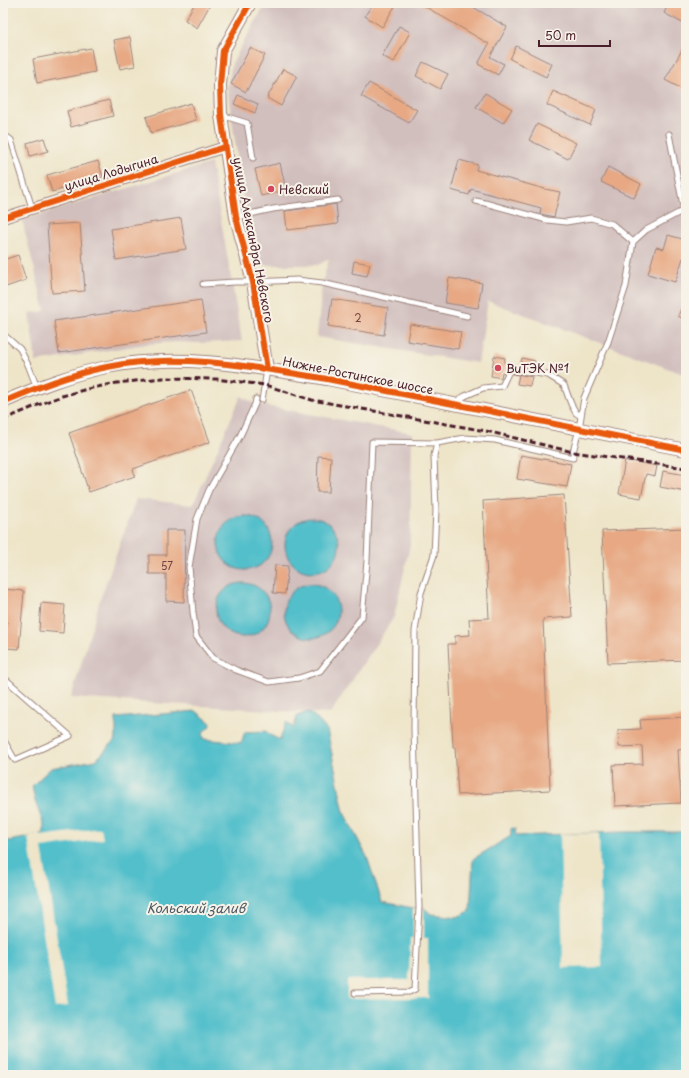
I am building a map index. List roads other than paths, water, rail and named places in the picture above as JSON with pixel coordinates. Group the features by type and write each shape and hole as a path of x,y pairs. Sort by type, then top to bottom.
{"street":[{"name":"улица Александра Невского","path":"250,3 223,51 220,85 221,115 236,217 253,282 267,369"},
{"name":"улица Лодыгина","path":"3,218 225,147"},
{"name":"Нижне-Ростинское шоссе","path":"3,402 37,388 85,372 106,367 142,361 201,362 267,369 327,379 686,450"}],"lane":[{"path":"221,115 247,123 253,158"},
{"path":"3,134 11,140 32,208"},
{"path":"256,399 240,436 209,490 197,519 189,566 192,612 196,636 213,658 236,670 268,682 299,678 320,671 362,617 367,560 372,442 437,443 465,438 495,440 573,458 584,398 608,342 626,286 633,242 646,230 685,210 669,134"},
{"path":"236,217 273,209 338,200"},
{"path":"476,201 547,220 566,222 592,218 612,224 633,242"},
{"path":"203,284 297,280 322,283 467,316"},
{"path":"3,334 20,349 37,388"},
{"path":"262,400 267,369"},
{"path":"452,404 483,388 502,386 510,369 548,375 564,385 571,404 576,413 581,416"},
{"path":"355,993 408,992 415,989 419,907 414,729 415,631 421,593 434,555 436,510 434,456 437,443"},
{"path":"3,677 70,736 15,760 3,739"}],"water":[{"path":"240,516 250,516 260,520 268,528 272,538 272,548 268,558 260,566 250,570 240,570 230,566 222,558 218,548 218,538 222,528 230,520"},
{"path":"307,518 317,518 327,522 335,530 339,540 339,550 335,560 327,568 317,572 307,572 297,568 289,560 285,550 285,540 289,530 297,522"},
{"path":"238,583 248,583 258,587 266,595 270,605 270,615 266,625 258,633 248,637 238,637 228,633 220,625 216,615 216,605 220,595 228,587"},
{"path":"306,584 316,584 326,588 334,596 338,606 338,616 334,626 326,634 316,638 306,638 296,634 288,626 284,616 284,606 288,596 296,588"},
{"name":"Кольский залив","path":"196,711 212,724 203,732 204,739 241,743 245,732 266,731 270,735 280,740 286,722 294,728 297,716 308,712 314,716 327,730 344,813 367,857 382,902 413,908 424,908 431,914 457,917 470,911 473,859 511,836 512,828 515,829 516,836 622,832 686,832 686,1075 3,1075 3,842 44,834 44,825 35,801 32,786 51,768 96,760 116,739 116,718"}],"railway":[{"path":"3,420 62,396 117,383 163,378 216,379 265,385 312,400 486,431 573,452 686,468"}],"place":[{"name":"Невский","path":"271,189"},
{"name":"ВиТЭК №1","path":"498,368"}]}
